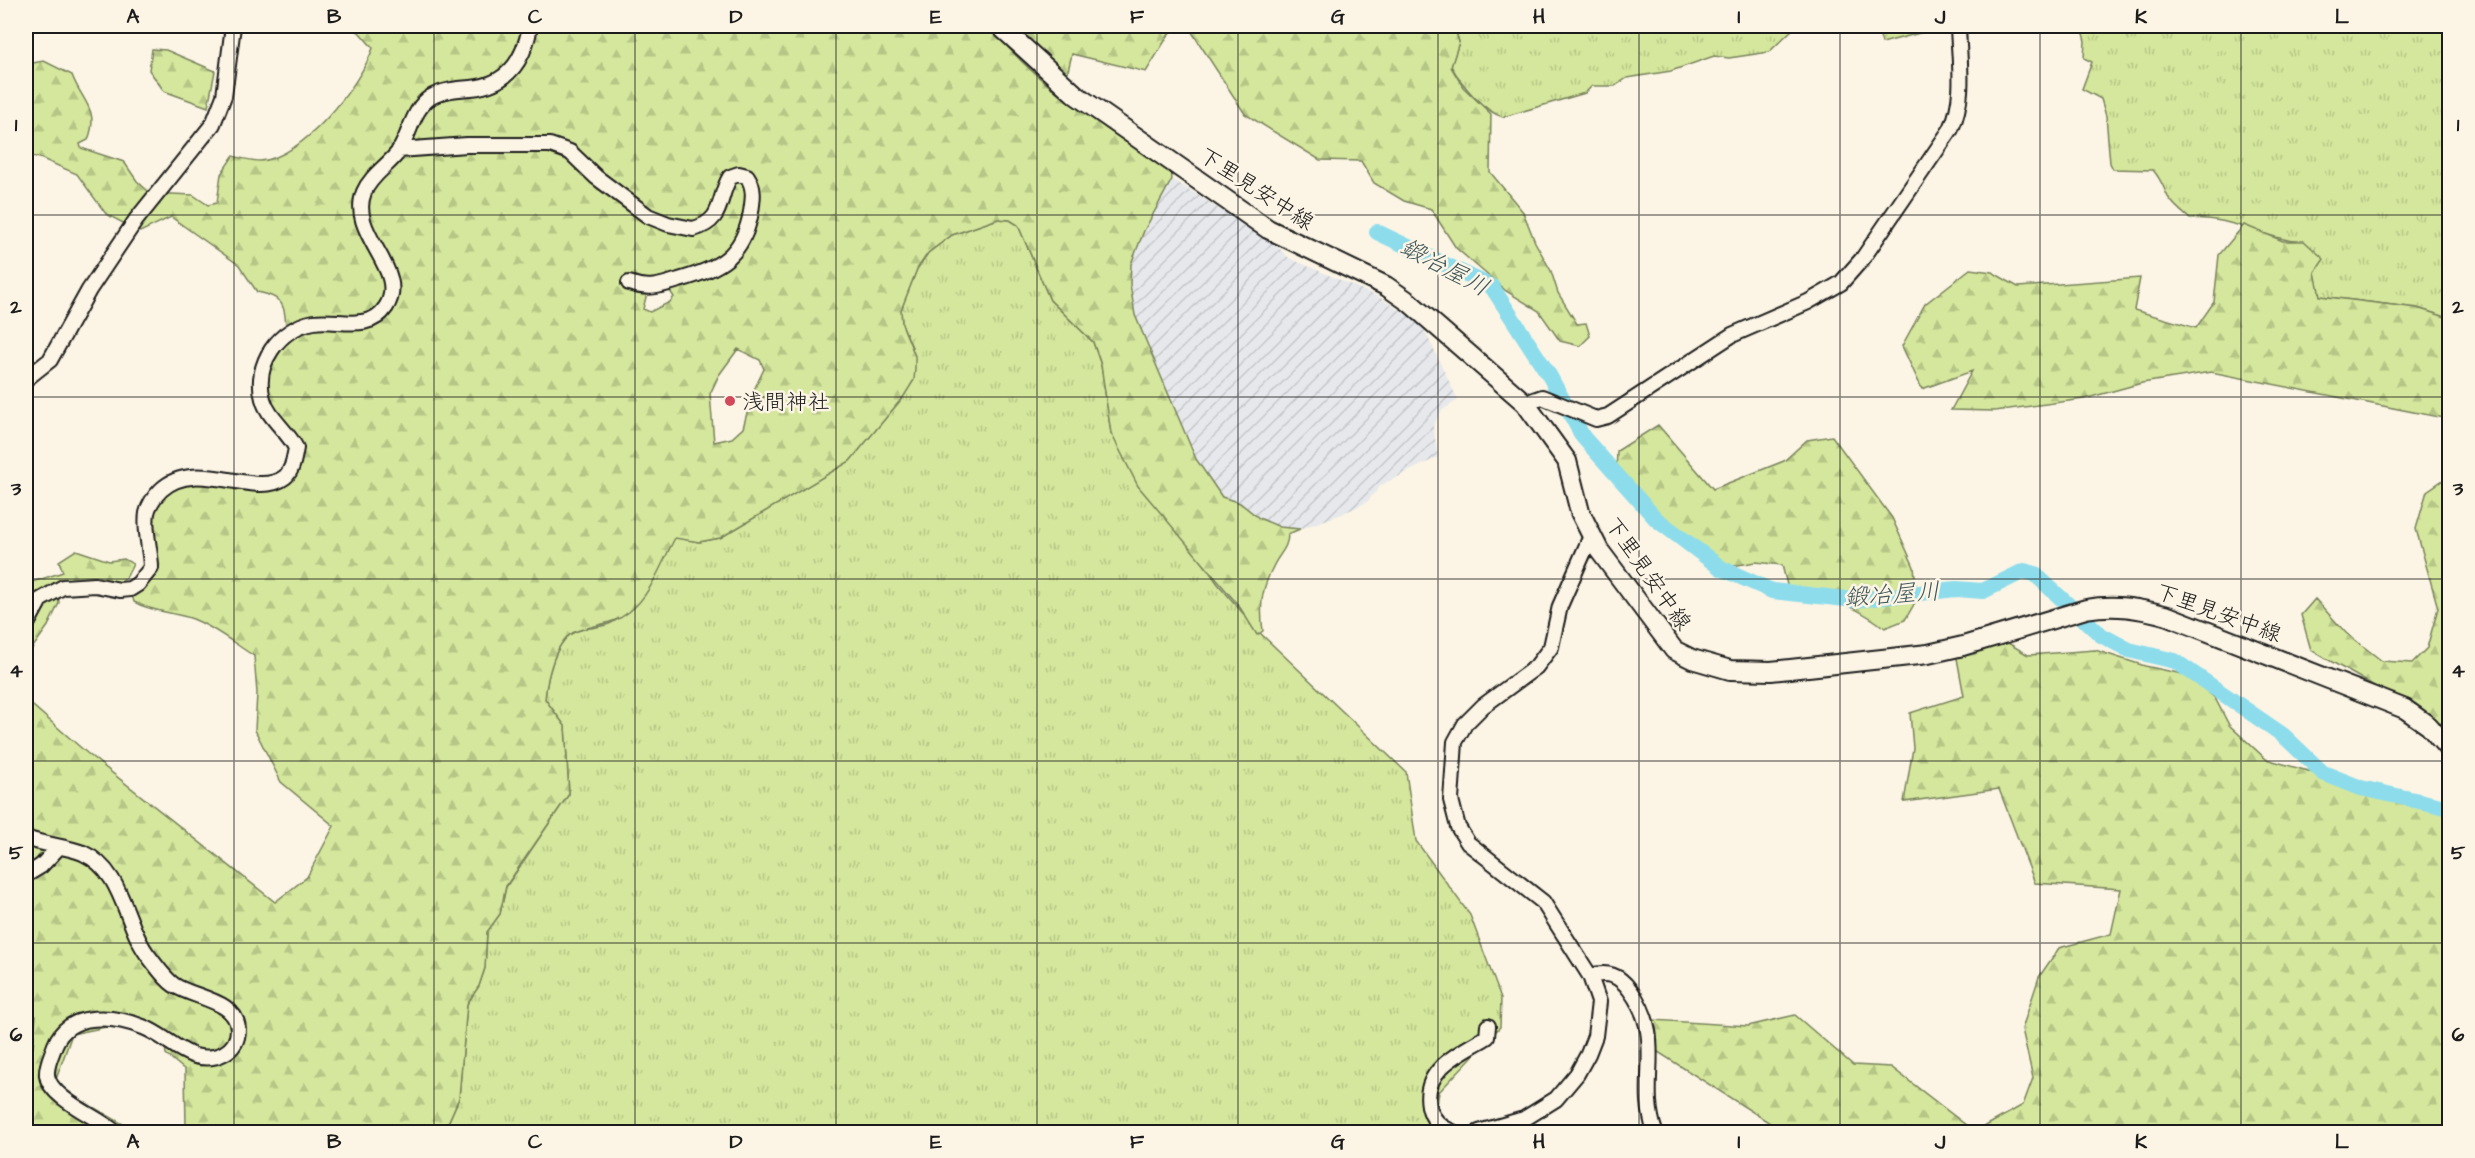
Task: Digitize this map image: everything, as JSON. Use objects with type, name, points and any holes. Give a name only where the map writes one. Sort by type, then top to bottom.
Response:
[{"type":"main road","name":"下里見安中線","points":[[1000,26],[1076,95],[1268,229],[1386,286],[1409,302],[1525,403],[1567,461],[1580,512],[1591,536],[1674,650],[1692,659],[1730,670],[1771,671],[1928,654],[1963,646],[2061,615],[2086,609],[2117,606],[2168,616],[2405,709],[2429,726],[2450,751]]},
{"type":"street","points":[[26,379],[50,360],[89,290],[136,220],[213,124],[224,96],[233,26]]},
{"type":"street","points":[[26,626],[40,600],[63,587],[95,585],[120,590],[138,584],[151,568],[147,512],[151,501],[167,484],[186,477],[206,477],[264,484],[284,477],[291,469],[296,448],[263,399],[262,367],[268,353],[278,341],[302,325],[319,321],[357,323],[378,316],[385,308],[389,302],[390,282],[382,256],[364,225],[362,203],[364,192],[399,150],[423,103],[446,90],[485,87],[502,80],[511,72],[528,40],[530,26]]},
{"type":"street","points":[[1525,403],[1542,397],[1596,419],[1608,416],[1732,335],[1808,302],[1840,283],[1863,258],[1951,129],[1959,111],[1961,71],[1958,26]]},
{"type":"street","points":[[399,150],[479,145],[550,145],[570,152],[596,177],[648,216],[693,229],[714,218],[721,206],[730,177],[739,174],[747,176],[753,194],[749,221],[732,255],[724,263],[706,273],[654,288],[629,283]]},
{"type":"street","points":[[1479,1132],[1524,1119],[1556,1099],[1577,1074],[1595,1036],[1600,1009],[1598,993],[1590,976],[1543,902],[1468,843],[1458,827],[1451,800],[1450,778],[1455,742],[1465,724],[1483,706],[1536,667],[1551,647],[1560,606],[1591,536]]},
{"type":"street","points":[[26,838],[82,853],[105,870],[120,894],[142,948],[156,966],[178,987],[226,1008],[234,1018],[238,1029],[231,1049],[215,1057],[196,1056],[145,1027],[127,1022],[91,1018],[76,1021],[58,1039],[48,1064],[49,1084],[60,1096],[114,1132]]},
{"type":"street","points":[[26,875],[41,867],[59,847]]},
{"type":"street","points":[[1590,976],[1613,974],[1626,984],[1644,1012],[1651,1049],[1649,1115],[1655,1132]]},
{"type":"street","points":[[1453,1132],[1442,1128],[1430,1112],[1427,1094],[1432,1078],[1446,1061],[1487,1037],[1488,1026]]},
{"type":"shaded area","points":[[1172,179],[1274,243],[1289,258],[1377,296],[1421,323],[1458,400],[1441,411],[1433,426],[1438,457],[1381,485],[1367,502],[1300,529],[1280,527],[1259,518],[1240,503],[1222,497],[1196,459],[1135,315],[1130,284],[1131,264],[1144,231]]},
{"type":"green space","points":[[348,26],[526,26],[525,39],[500,77],[445,87],[361,191],[376,257],[388,289],[377,313],[286,331],[284,309],[278,300],[257,292],[239,265],[171,217],[140,232],[106,214],[77,174],[40,158],[26,155],[26,89],[33,63],[44,61],[72,75],[91,113],[92,121],[88,140],[80,144],[81,148],[124,162],[137,181],[150,193],[193,195],[208,205],[217,203],[221,174],[233,156],[260,161],[277,157],[311,134],[343,99],[356,81],[373,48],[359,32]]},
{"type":"green space","points":[[534,26],[990,26],[1009,48],[1051,88],[1074,106],[1171,170],[1172,179],[1144,231],[1131,264],[1130,284],[1135,315],[1196,459],[1222,497],[1240,503],[1259,518],[1280,527],[1300,529],[1288,534],[1285,546],[1267,580],[1261,612],[1263,631],[1257,635],[1239,606],[1138,486],[1111,433],[1101,365],[1093,342],[1050,300],[1018,225],[1010,220],[998,219],[952,235],[928,253],[917,269],[901,310],[902,324],[915,356],[914,380],[904,396],[850,461],[720,538],[699,542],[675,538],[650,587],[637,605],[617,619],[569,635],[558,650],[550,670],[545,699],[565,726],[569,794],[506,886],[500,914],[487,932],[485,968],[479,986],[467,1004],[459,1098],[444,1132],[195,1132],[186,1127],[185,1070],[166,1054],[165,1047],[146,1031],[111,1026],[72,1034],[54,1085],[137,1132],[26,1132],[26,1066],[33,1047],[36,1016],[26,1012],[26,700],[87,753],[275,902],[307,877],[334,826],[281,782],[255,730],[257,693],[254,656],[201,622],[134,602],[131,591],[147,579],[153,502],[179,483],[286,479],[297,447],[280,422],[268,396],[266,383],[273,357],[287,341],[307,327],[321,325],[358,328],[392,302],[366,223],[369,193],[435,99],[496,88],[504,83],[516,69]],"holes":[[[668,288],[674,297],[670,302],[650,312],[643,309],[647,293]],[[738,349],[760,360],[764,369],[752,394],[743,428],[732,438],[714,442],[710,394],[719,375]]]},
{"type":"green space","points":[[1006,26],[1174,26],[1146,72],[1072,54],[1066,79]]},
{"type":"green space","points":[[1188,26],[1454,26],[1459,42],[1451,67],[1463,87],[1491,114],[1490,172],[1523,212],[1535,242],[1551,271],[1558,293],[1577,324],[1586,323],[1590,336],[1580,346],[1560,341],[1539,311],[1506,291],[1456,248],[1431,209],[1404,201],[1374,183],[1361,161],[1320,160],[1245,114]]},
{"type":"green space","points":[[1454,26],[1796,26],[1769,52],[1729,58],[1714,56],[1671,71],[1627,78],[1615,86],[1592,86],[1585,93],[1503,117],[1488,109],[1474,96],[1451,66],[1459,42]]},
{"type":"green space","points":[[1877,26],[1946,26],[1882,43]]},
{"type":"green space","points":[[2081,26],[2100,26],[2112,31],[2114,26],[2449,26],[2449,318],[2417,308],[2320,296],[2305,242],[2276,237],[2220,221],[2190,219],[2170,200],[2153,170],[2113,169],[2110,163],[2106,116],[2101,99],[2082,89],[2092,62],[2084,58],[2085,41]]},
{"type":"green space","points":[[152,49],[166,50],[215,71],[208,107],[164,91],[149,70]]},
{"type":"green space","points":[[998,219],[1010,220],[1018,225],[1050,300],[1093,342],[1101,365],[1111,433],[1218,584],[1259,632],[1406,772],[1416,841],[1470,915],[1501,998],[1500,1027],[1439,1092],[1433,1132],[444,1132],[459,1098],[467,1004],[479,986],[485,968],[487,932],[500,914],[506,887],[569,794],[565,726],[545,699],[550,670],[558,650],[569,635],[609,624],[624,615],[650,584],[675,537],[699,542],[720,538],[850,461],[904,396],[912,347],[902,324],[901,310],[917,269],[928,253],[952,235]]},
{"type":"green space","points":[[2244,225],[2283,241],[2304,241],[2324,259],[2315,272],[2320,296],[2417,308],[2449,318],[2449,419],[2211,372],[2142,383],[2084,399],[1994,411],[1951,410],[1972,371],[1922,389],[1902,346],[1925,304],[1970,269],[1992,272],[2018,287],[2140,278],[2134,310],[2196,328],[2214,302],[2219,255]]},
{"type":"green space","points":[[1658,425],[1713,489],[1784,461],[1807,440],[1832,436],[1892,518],[1914,567],[1917,599],[1905,620],[1885,628],[1863,613],[1844,604],[1796,598],[1787,585],[1782,565],[1756,562],[1714,569],[1649,515],[1616,475],[1617,451]]},
{"type":"green space","points":[[2449,476],[2449,737],[2397,699],[2311,650],[2301,615],[2315,599],[2346,633],[2382,661],[2412,663],[2427,648],[2438,608],[2416,529],[2427,491]]},
{"type":"green space","points":[[76,550],[109,561],[124,559],[133,564],[126,578],[114,585],[57,585],[59,603],[48,626],[26,657],[26,584],[63,572],[59,561]]},
{"type":"green space","points":[[2003,640],[2028,655],[2095,650],[2145,666],[2187,675],[2215,698],[2229,725],[2266,759],[2322,775],[2359,791],[2449,811],[2449,1132],[1975,1132],[2023,1105],[2033,1078],[2022,1029],[2039,977],[2059,948],[2111,934],[2121,889],[2035,883],[1999,789],[1904,802],[1913,748],[1910,713],[1964,696],[1956,653]]},
{"type":"green space","points":[[1795,1015],[1853,1065],[1891,1067],[1975,1132],[1784,1132],[1658,1052],[1638,1019],[1748,1026]]},
{"type":"waterway","name":"鍛冶屋川","points":[[1377,232],[1492,287],[1549,375],[1583,437],[1656,519],[1721,568],[1772,591],[1855,600],[1956,589],[1983,591],[2024,571],[2035,574],[2101,635],[2129,650],[2175,661],[2283,735],[2323,773],[2361,788],[2450,808]]},
{"type":"place","name":"浅間神社","points":[[730,401]]}]
